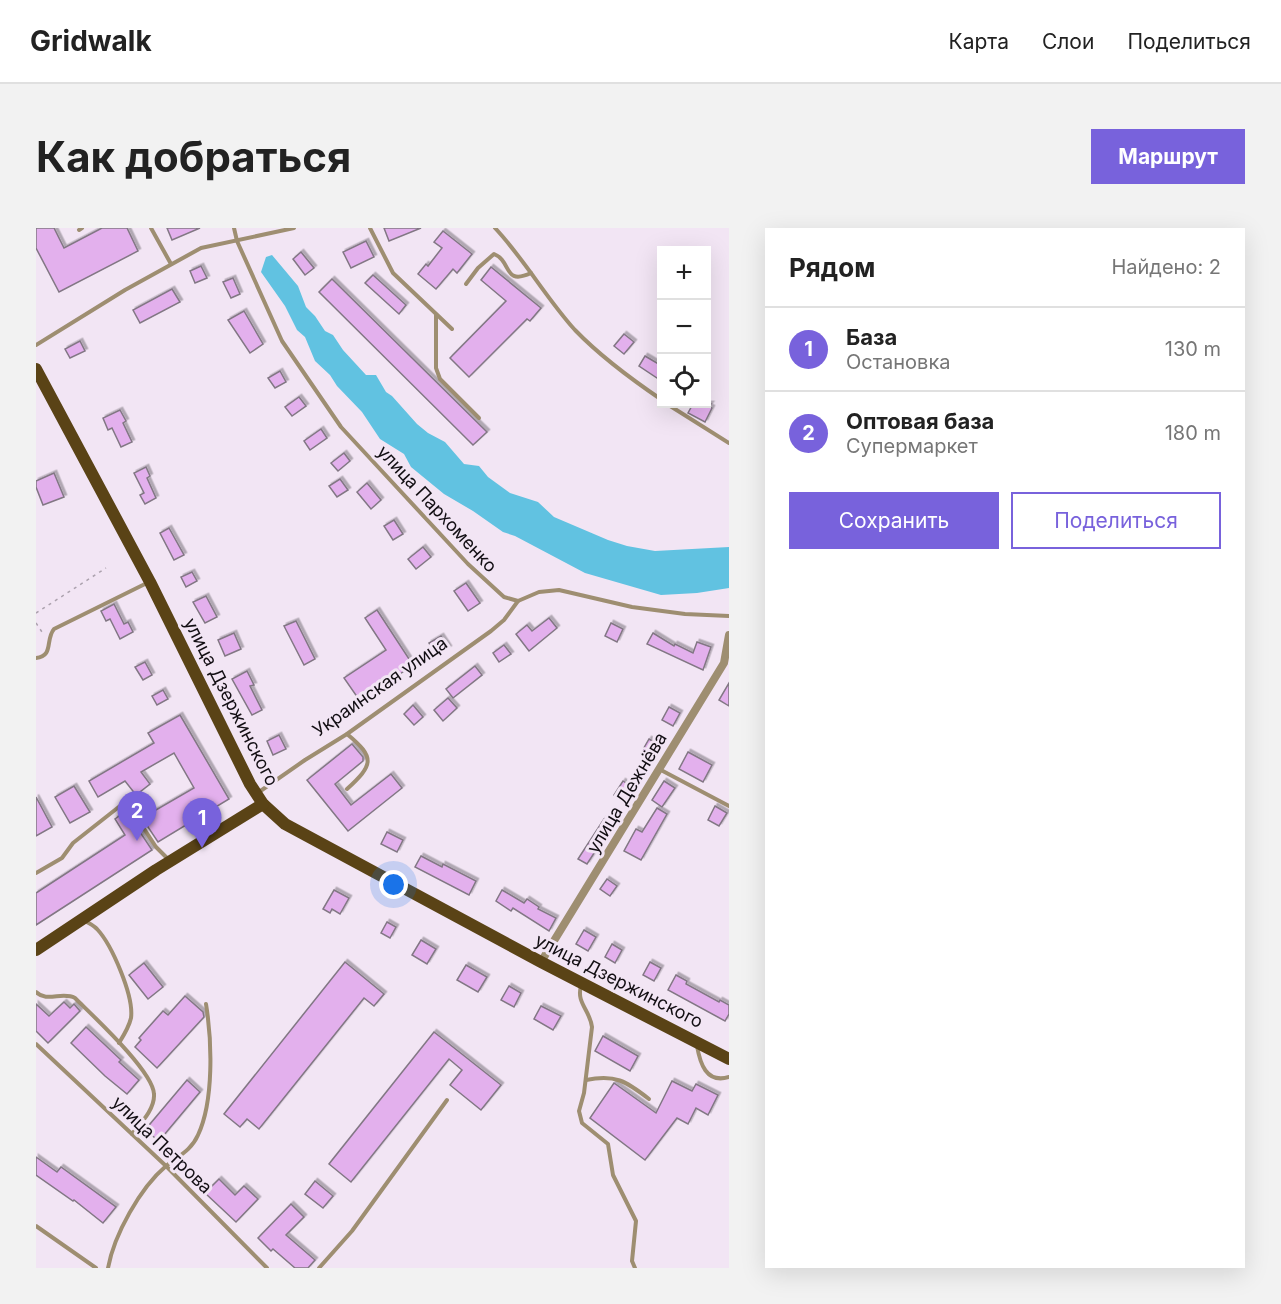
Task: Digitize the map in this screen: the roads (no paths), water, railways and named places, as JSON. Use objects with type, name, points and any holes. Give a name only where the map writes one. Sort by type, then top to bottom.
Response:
[{"type":"main road","name":"улица Дзержинского","points":[[36,369],[150,582],[259,799],[285,824],[541,962],[729,1059]]},
{"type":"main road","name":"Украинская улица","points":[[36,950],[171,861],[259,799]]},
{"type":"street","name":"улица Дежнёва","points":[[541,962],[658,769],[726,665],[729,635]]},
{"type":"lane","points":[[151,228],[171,264]]},
{"type":"lane","name":"улица Пархоменко","points":[[234,228],[237,241],[282,341],[341,427],[468,564],[504,597],[518,601]]},
{"type":"lane","points":[[36,345],[201,248],[294,228]]},
{"type":"lane","points":[[370,228],[393,273],[452,329]]},
{"type":"lane","points":[[495,228],[574,329],[628,377],[657,397]]},
{"type":"lane","points":[[466,284],[478,268],[494,254],[502,259],[507,270],[514,277],[519,278],[531,273]]},
{"type":"lane","points":[[436,315],[436,368],[440,379],[479,418]]},
{"type":"lane","points":[[673,408],[729,443]]},
{"type":"lane","points":[[36,658],[44,657],[47,653],[54,629],[150,582]]},
{"type":"lane","points":[[518,601],[539,592],[559,590],[632,607],[685,614],[729,616]]},
{"type":"lane","name":"Украинская улица","points":[[259,799],[305,760],[347,734],[491,631],[504,620],[518,601]]},
{"type":"lane","points":[[347,734],[361,745],[368,758],[368,765],[364,773],[347,789]]},
{"type":"lane","points":[[658,769],[729,806]]},
{"type":"lane","points":[[36,873],[62,858],[73,843],[120,806],[127,807],[133,812],[156,847],[171,861]]},
{"type":"lane","points":[[82,919],[97,929],[105,942],[119,967],[131,1004],[128,1029],[118,1043]]},
{"type":"lane","points":[[582,982],[580,1001],[590,1016],[592,1027],[580,1117],[582,1123],[608,1144],[613,1175],[636,1221],[632,1261],[635,1268]]},
{"type":"lane","points":[[36,992],[40,996],[68,994],[75,998],[144,1070],[152,1085],[154,1095],[148,1113],[132,1134]]},
{"type":"lane","points":[[108,1268],[111,1253],[125,1220],[151,1182],[166,1166],[187,1152],[198,1136],[204,1117],[210,1075],[210,1032],[206,1004]]},
{"type":"lane","points":[[696,1040],[699,1060],[704,1070],[716,1078],[729,1077]]},
{"type":"lane","name":"улица Петрова","points":[[36,1044],[166,1166],[267,1268]]},
{"type":"lane","points":[[586,1080],[598,1077],[618,1078],[631,1084],[649,1099]]},
{"type":"lane","points":[[319,1268],[352,1231],[447,1100]]},
{"type":"lane","points":[[36,1226],[96,1268]]},
{"type":"water","points":[[272,255],[298,286],[306,307],[325,331],[333,335],[343,350],[366,375],[376,375],[386,392],[417,424],[445,442],[464,464],[479,466],[488,477],[510,493],[538,502],[554,517],[627,546],[655,551],[729,547],[729,588],[661,595],[585,573],[503,532],[444,494],[411,467],[404,454],[380,439],[362,412],[315,361],[305,337],[297,330],[285,306],[261,272],[266,257]]},
{"type":"place","name":"Оптовая база","points":[[137,841]]},
{"type":"place","name":"База","points":[[202,848]]}]
